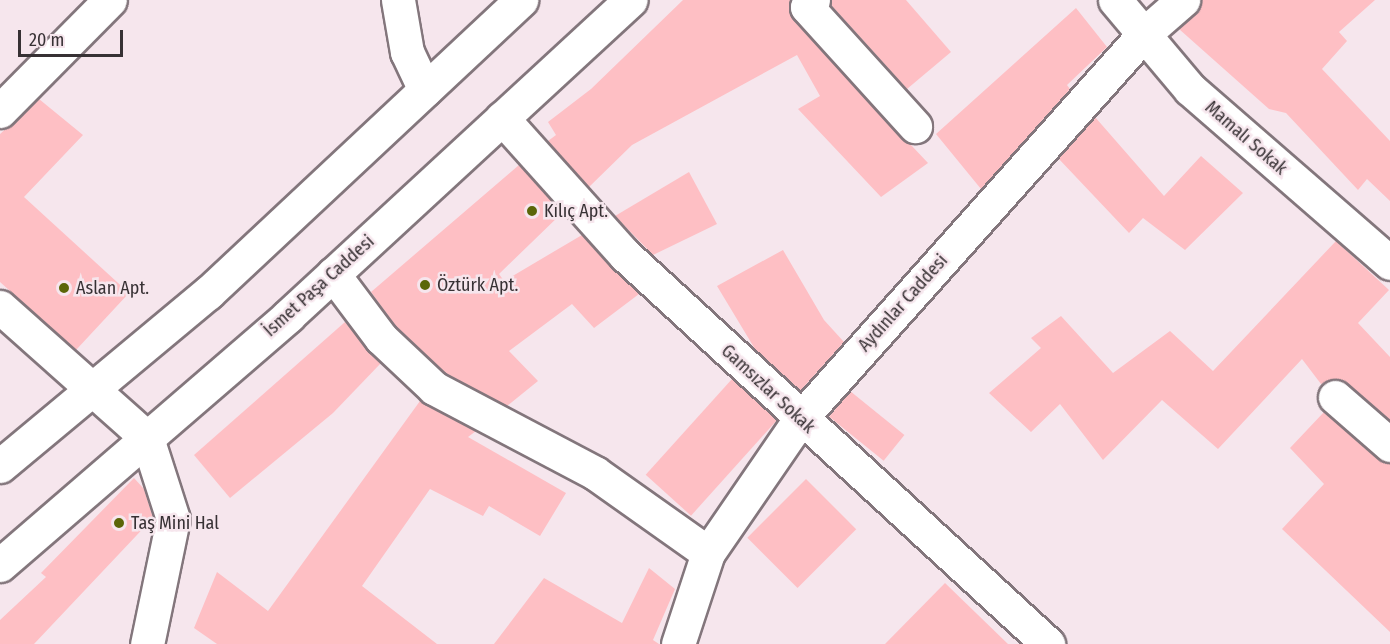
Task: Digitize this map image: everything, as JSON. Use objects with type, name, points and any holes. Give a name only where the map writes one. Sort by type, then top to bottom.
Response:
[{"type":"main road","points":[[0,111],[110,0]]},
{"type":"main road","points":[[398,0],[407,52],[425,90]]},
{"type":"main road","points":[[0,466],[208,293],[521,0]]},
{"type":"main road","name":"İsmet Paşa Caddesi","points":[[0,565],[333,274],[631,0]]},
{"type":"main road","points":[[813,0],[807,7],[915,126]]},
{"type":"main road","name":"Mamalı Sokak","points":[[1115,0],[1190,89],[1390,263]]},
{"type":"main road","name":"Aydınlar Caddesi","points":[[678,644],[708,553],[800,419],[1144,34],[1184,0]]},
{"type":"main road","name":"Gamsızlar Sokak","points":[[502,118],[625,255],[800,419],[1048,644]]},
{"type":"main road","points":[[333,274],[381,338],[434,388],[595,474],[708,553]]},
{"type":"main road","points":[[0,307],[147,438],[173,519],[152,643]]},
{"type":"main road","points":[[1335,397],[1390,446]]},
{"type":"building","points":[[683,0],[790,0],[793,20],[928,163],[881,197],[798,109],[820,96],[797,55],[632,145],[589,187],[548,141],[556,135],[548,122],[591,89]]},
{"type":"building","points":[[831,0],[906,0],[951,52],[907,89],[831,5]]},
{"type":"building","points":[[1201,0],[1375,0],[1339,32],[1347,41],[1322,69],[1390,141],[1390,201],[1367,179],[1358,190],[1286,113],[1269,109],[1179,29],[1196,14]]},
{"type":"building","points":[[1076,8],[1107,47],[1067,85],[1070,89],[981,189],[936,134]]},
{"type":"building","points":[[39,99],[83,135],[24,197],[129,293],[76,350],[0,282],[0,134]]},
{"type":"building","points":[[1095,117],[1164,196],[1201,156],[1243,193],[1185,250],[1143,218],[1129,233],[1058,158]]},
{"type":"building","points":[[519,165],[562,213],[499,274],[504,281],[582,235],[639,294],[594,328],[572,304],[509,351],[538,381],[507,406],[445,373],[395,325],[371,292]]},
{"type":"building","points":[[689,172],[717,224],[653,255],[615,216]]},
{"type":"building","points":[[1336,241],[1389,290],[1358,323],[1390,357],[1390,420],[1347,383],[1338,379],[1321,384],[1302,359],[1218,449],[1162,400],[1103,460],[1060,404],[1031,432],[989,393],[1041,348],[1031,338],[1061,316],[1113,373],[1170,331],[1213,371]]},
{"type":"building","points":[[783,250],[824,320],[844,342],[800,391],[755,349],[717,286]]},
{"type":"building","points":[[345,322],[381,363],[333,413],[230,498],[194,455]]},
{"type":"building","points":[[732,379],[777,420],[691,516],[646,475]]},
{"type":"building","points":[[850,391],[904,435],[884,461],[829,417]]},
{"type":"building","points":[[420,401],[476,431],[468,437],[566,493],[540,536],[489,506],[483,516],[430,489],[362,586],[437,644],[217,644],[194,628],[217,572],[268,611]]},
{"type":"building","points":[[1324,412],[1378,459],[1390,463],[1390,632],[1282,529],[1324,484],[1290,448]]},
{"type":"building","points":[[134,478],[144,489],[153,518],[34,644],[0,644],[0,620],[46,577],[41,573]]},
{"type":"building","points":[[806,479],[856,529],[798,588],[747,538]]},
{"type":"building","points":[[649,568],[675,589],[653,640],[659,644],[494,644],[544,578],[622,623]]},
{"type":"building","points":[[945,583],[1008,644],[885,644]]},
{"type":"place","name":"Kılıç Apt.","points":[[532,211]]},
{"type":"place","name":"Öztürk Apt.","points":[[425,285]]},
{"type":"place","name":"Aslan Apt.","points":[[64,288]]},
{"type":"place","name":"Taş Mini Hal","points":[[119,523]]}]
